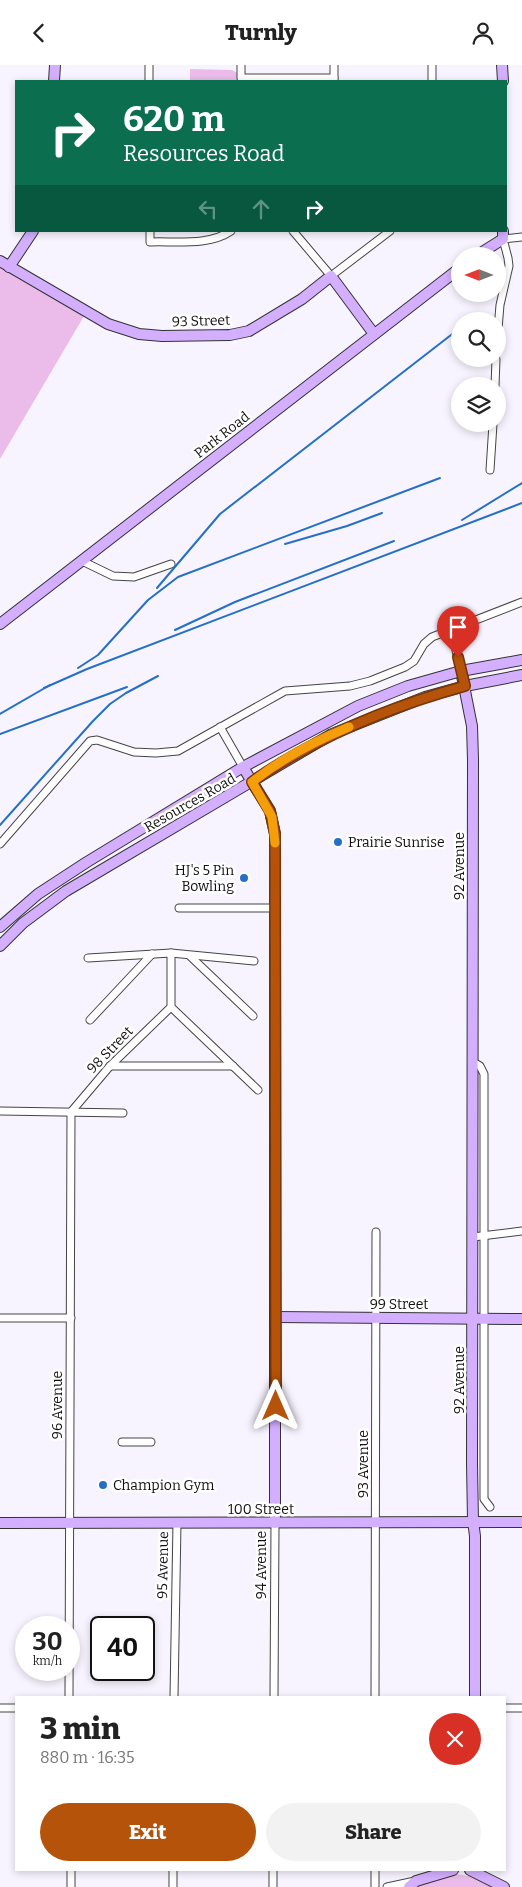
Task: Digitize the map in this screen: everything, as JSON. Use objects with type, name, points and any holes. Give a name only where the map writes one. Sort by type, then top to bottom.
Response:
[{"type":"street","points":[[54,65],[54,80]]},
{"type":"street","points":[[149,65],[149,80]]},
{"type":"street","points":[[241,65],[241,78],[334,80],[334,65]]},
{"type":"street","points":[[432,65],[432,80]]},
{"type":"street","points":[[502,65],[502,80]]},
{"type":"street","points":[[5,264],[33,232]]},
{"type":"street","points":[[150,232],[150,242],[202,241],[224,236],[230,232]]},
{"type":"street","points":[[294,232],[330,276],[374,335]]},
{"type":"street","name":"93 Street","points":[[5,264],[108,324],[139,334],[162,336],[230,335],[249,331],[302,299],[389,232]]},
{"type":"street","points":[[488,247],[503,235],[522,237]]},
{"type":"street","points":[[499,312],[509,266],[503,235]]},
{"type":"street","name":"Park Road","points":[[0,624],[451,275]]},
{"type":"street","points":[[490,470],[492,432]]},
{"type":"street","points":[[82,561],[113,577],[134,577],[171,564]]},
{"type":"street","points":[[0,844],[90,741],[97,740],[134,752],[167,753],[184,748],[286,691],[350,686],[370,681],[405,667],[414,661],[432,637],[522,602]]},
{"type":"street","points":[[451,630],[461,671]]},
{"type":"street","name":"Resources Road","points":[[0,927],[38,894],[87,862],[242,767],[358,706],[408,687],[461,671],[522,660]]},
{"type":"street","name":"92 Avenue","points":[[461,671],[472,726],[473,744],[472,1521],[475,1537],[474,1696]]},
{"type":"street","name":"Resources Road","points":[[0,946],[23,923],[66,891],[332,734],[425,697],[465,686],[522,675]]},
{"type":"street","name":"94 Avenue","points":[[220,727],[242,767],[270,811],[275,834],[274,1696]]},
{"type":"street","points":[[179,908],[275,908]]},
{"type":"street","points":[[171,953],[171,1007],[258,1090]]},
{"type":"street","points":[[88,958],[171,953],[254,961]]},
{"type":"street","points":[[90,1020],[152,954]]},
{"type":"street","points":[[190,955],[253,1017]]},
{"type":"street","name":"98 Street","points":[[71,1112],[110,1066],[171,1007]]},
{"type":"street","name":"92 Avenue","points":[[473,1062],[480,1066],[484,1074],[484,1499],[490,1507]]},
{"type":"street","points":[[110,1066],[233,1065]]},
{"type":"street","points":[[0,1111],[123,1113]]},
{"type":"street","name":"96 Avenue","points":[[70,1696],[71,1112]]},
{"type":"street","name":"93 Avenue","points":[[375,1696],[376,1231]]},
{"type":"street","points":[[473,1237],[522,1231]]},
{"type":"street","name":"99 Street","points":[[275,1317],[522,1319]]},
{"type":"street","points":[[0,1318],[71,1318]]},
{"type":"street","points":[[122,1442],[151,1442]]},
{"type":"street","name":"100 Street","points":[[0,1523],[522,1522]]},
{"type":"street","name":"95 Avenue","points":[[174,1696],[177,1523]]},
{"type":"street","points":[[0,1708],[15,1708]]},
{"type":"street","points":[[506,1708],[522,1708]]},
{"type":"street","points":[[71,1871],[71,1887]]},
{"type":"street","points":[[173,1871],[173,1887]]},
{"type":"street","points":[[273,1871],[273,1887]]},
{"type":"street","points":[[375,1871],[375,1887]]},
{"type":"street","points":[[387,1887],[413,1884],[450,1871]]},
{"type":"street","points":[[474,1871],[504,1887]]},
{"type":"shaded area","points":[[190,69],[232,70],[250,80],[190,80]]},
{"type":"shaded area","points":[[0,261],[84,316],[0,459]]},
{"type":"shaded area","points":[[451,1873],[474,1877],[493,1887],[416,1887],[423,1881]]},
{"type":"railway","points":[[157,588],[220,514],[451,335]]},
{"type":"railway","points":[[78,668],[98,655],[148,600],[178,577],[440,478]]},
{"type":"railway","points":[[462,520],[522,483]]},
{"type":"railway","points":[[44,688],[87,669],[522,503]]},
{"type":"railway","points":[[285,544],[347,526],[382,513]]},
{"type":"railway","points":[[175,630],[235,602],[394,541]]},
{"type":"railway","points":[[0,825],[110,704],[158,676]]},
{"type":"railway","points":[[0,714],[50,685]]},
{"type":"railway","points":[[0,734],[127,687]]},
{"type":"slow traffic","points":[[275,843],[270,811],[252,782],[264,773],[332,734],[349,727]]},
{"type":"place","name":"Prairie Sunrise","points":[[338,842]]},
{"type":"place","name":"HJ's 5 Pin Bowling","points":[[244,878]]},
{"type":"place","name":"Champion Gym","points":[[103,1485]]},
{"type":"route","points":[[276,1406],[275,834],[270,811],[252,782],[264,773],[332,734],[425,697],[465,686],[458,657]]}]
